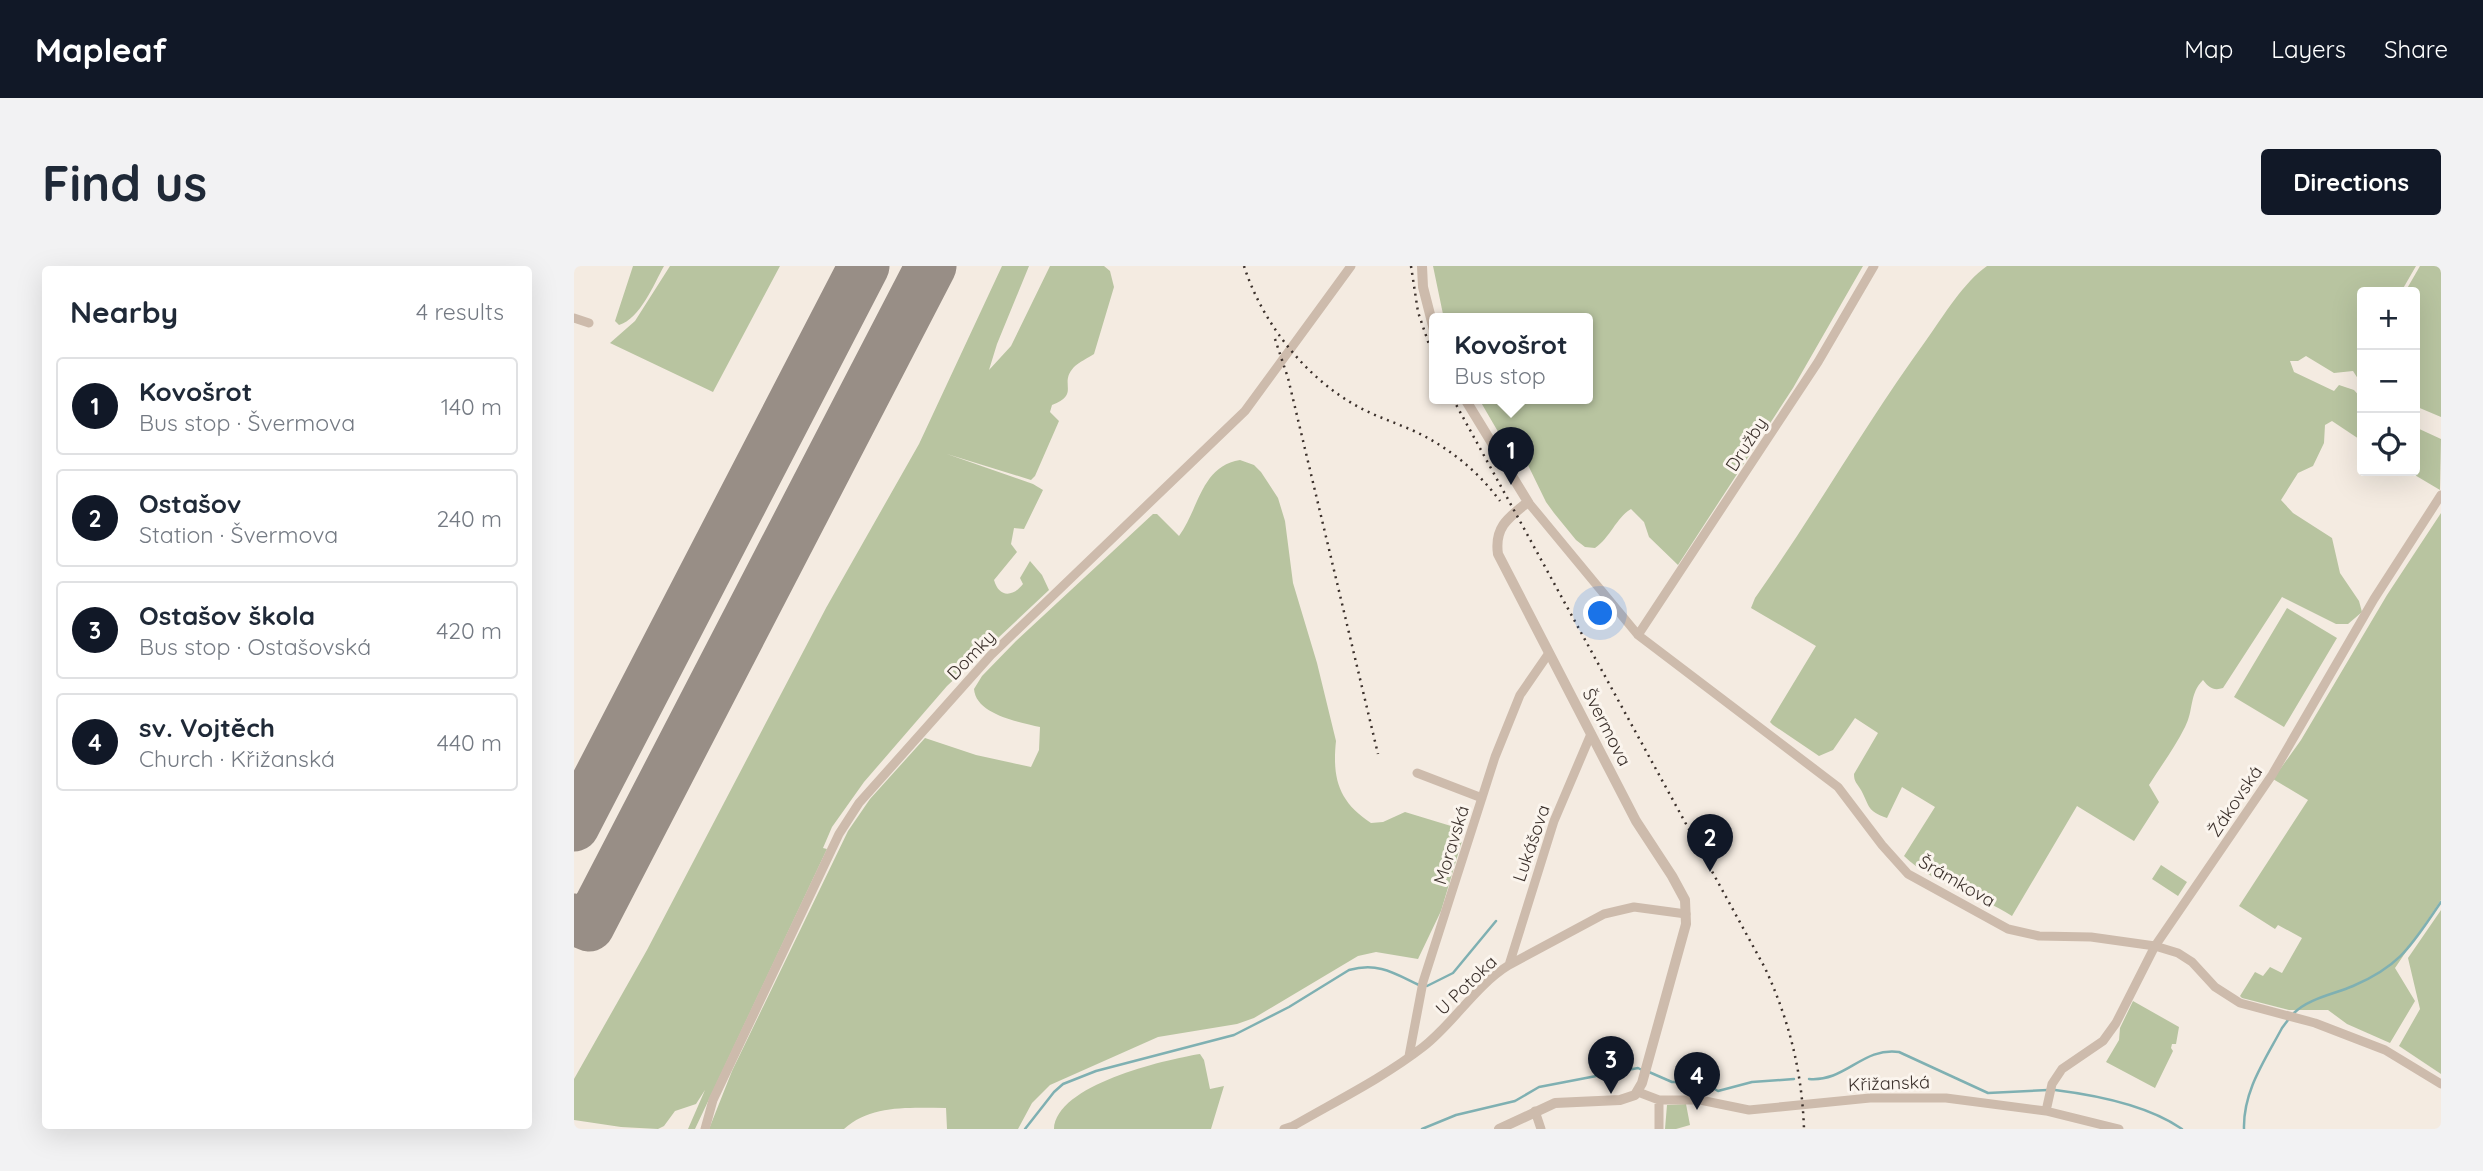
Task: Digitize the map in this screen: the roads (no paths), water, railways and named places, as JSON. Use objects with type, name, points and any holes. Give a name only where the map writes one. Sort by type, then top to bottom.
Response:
[{"type":"street","name":"Domky","points":[[705,1129],[713,1100],[839,834],[859,803],[991,655],[1245,411],[1352,266]]},
{"type":"street","points":[[1422,266],[1423,287],[1430,313]]},
{"type":"street","name":"Družby","points":[[1639,635],[1818,362],[1874,266]]},
{"type":"street","points":[[574,318],[589,323]]},
{"type":"street","points":[[1468,404],[1528,502]]},
{"type":"street","name":"Žákovská","points":[[2046,1111],[2052,1084],[2062,1069],[2103,1041],[2116,1023],[2155,946],[2272,775],[2374,599],[2441,495]]},
{"type":"street","name":"Šrámkova","points":[[1528,502],[1639,635],[1838,787],[1908,874],[2008,929],[2039,936],[2091,937],[2155,946],[2178,953],[2192,962],[2215,987],[2240,1003],[2315,1023],[2385,1050],[2441,1084]]},
{"type":"street","name":"Švermova","points":[[1528,502],[1503,522],[1496,538],[1497,554],[1636,821],[1685,900],[1686,924],[1679,953],[1638,1092]]},
{"type":"street","name":"Moravská","points":[[1409,1056],[1423,982],[1504,733],[1520,695],[1549,653]]},
{"type":"street","name":"Lukášova","points":[[1509,965],[1554,821],[1591,734]]},
{"type":"street","points":[[1417,773],[1482,798]]},
{"type":"street","name":"U Potoka","points":[[1284,1129],[1409,1056],[1450,1023],[1497,972],[1604,914],[1634,907],[1686,914]]},
{"type":"street","points":[[1499,1129],[1535,1111],[1563,1102],[1630,1098],[1638,1092]]},
{"type":"street","name":"Křižanská","points":[[1638,1092],[1659,1100],[1700,1100],[1749,1110],[1870,1098],[1946,1098],[2046,1111],[2119,1129]]},
{"type":"street","points":[[1659,1100],[1659,1129]]},
{"type":"street","points":[[1535,1111],[1541,1129]]},
{"type":"waterway","points":[[2294,1013],[2322,997],[2370,978],[2395,961],[2441,902]]},
{"type":"waterway","points":[[1427,986],[1453,973],[1496,921]]},
{"type":"waterway","points":[[1025,1129],[1063,1084],[1096,1071],[1234,1035],[1289,1007],[1349,970],[1377,968],[1419,985]]},
{"type":"waterway","points":[[2244,1129],[2251,1089],[2262,1064],[2288,1020]]},
{"type":"waterway","points":[[1809,1079],[1833,1075],[1875,1055],[1899,1052],[1988,1093],[2048,1090]]},
{"type":"waterway","points":[[1422,1129],[1456,1115],[1515,1101],[1539,1087],[1638,1068],[1642,1070]]},
{"type":"waterway","points":[[1649,1072],[1672,1082],[1702,1082],[1718,1091],[1752,1082],[1794,1079]]},
{"type":"waterway","points":[[2055,1090],[2104,1098],[2138,1108],[2182,1129]]},
{"type":"railway","points":[[1244,266],[1274,327],[1287,346],[1319,379],[1355,405],[1439,444],[1472,469],[1500,501]]},
{"type":"railway","points":[[1411,266],[1418,312],[1429,344]]},
{"type":"railway","points":[[1275,339],[1288,378],[1378,754]]},
{"type":"railway","points":[[1456,404],[1765,968],[1793,1046],[1804,1129]]},
{"type":"place","name":"Kovošrot","points":[[1511,485]]},
{"type":"place","name":"Ostašov","points":[[1710,872]]},
{"type":"place","name":"Ostašov škola","points":[[1611,1094]]},
{"type":"place","name":"sv. Vojtěch","points":[[1697,1110]]}]
